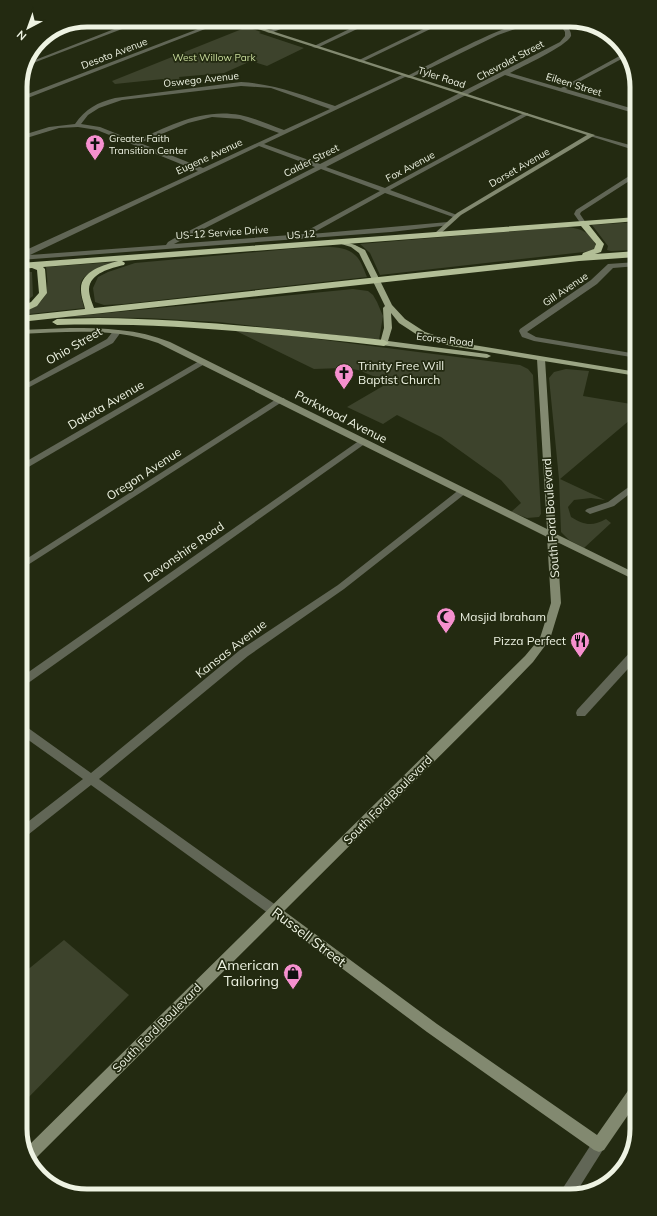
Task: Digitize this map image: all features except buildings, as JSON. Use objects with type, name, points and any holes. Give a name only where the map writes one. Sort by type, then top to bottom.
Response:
[{"type":"highway","points":[[451,220],[458,228],[468,229],[554,224],[562,225]]},
{"type":"highway","name":"US 12","points":[[27,265],[630,220]]},
{"type":"highway","points":[[579,258],[593,253],[600,247],[598,240],[583,223]]},
{"type":"highway","points":[[27,318],[579,258],[630,254]]},
{"type":"highway","points":[[90,311],[84,290],[86,282],[90,277],[117,264],[155,256]]},
{"type":"highway","points":[[27,308],[34,304],[43,293],[40,269],[33,265]]},
{"type":"highway","points":[[27,324],[92,321],[177,322],[237,326],[384,343]]},
{"type":"main road","name":"Ecorse Road","points":[[340,242],[353,246],[362,252],[389,305],[407,325],[435,339],[454,344],[630,373]]},
{"type":"main road","name":"Ecorse Road","points":[[389,305],[387,308],[388,328],[384,343],[516,359],[541,359]]},
{"type":"street","points":[[32,63],[125,27]]},
{"type":"street","name":"Desoto Avenue","points":[[27,96],[207,27]]},
{"type":"street","name":"Tyler Road","points":[[253,27],[463,95],[630,147]]},
{"type":"street","points":[[269,32],[282,27]]},
{"type":"street","points":[[315,47],[358,27]]},
{"type":"street","points":[[360,62],[432,27]]},
{"type":"street","name":"Eugene Avenue","points":[[27,253],[334,108],[496,34],[516,27]]},
{"type":"street","name":"Chevrolet Street","points":[[463,95],[566,40],[568,32],[565,27]]},
{"type":"street","points":[[561,90],[622,56]]},
{"type":"street","name":"Eileen Street","points":[[505,73],[630,110]]},
{"type":"street","name":"Oswego Avenue","points":[[77,125],[82,117],[92,109],[122,98],[241,84],[272,87],[334,108]]},
{"type":"street","name":"Calder Street","points":[[170,246],[170,243],[175,240],[463,95]]},
{"type":"street","name":"Fox Avenue","points":[[308,236],[308,232],[526,114]]},
{"type":"street","points":[[135,143],[187,120],[213,115],[240,117],[283,132]]},
{"type":"street","points":[[27,135],[53,126],[77,125],[98,128],[202,170]]},
{"type":"street","name":"Dorset Avenue","points":[[437,234],[451,220],[592,135]]},
{"type":"street","points":[[258,144],[386,191],[451,220]]},
{"type":"street","points":[[583,223],[577,214],[582,208],[630,177]]},
{"type":"street","name":"US-12 Service Drive","points":[[27,257],[391,230],[451,220]]},
{"type":"street","name":"Gill Avenue","points":[[630,264],[618,264],[611,266],[594,282],[523,331],[525,336],[534,339],[630,354]]},
{"type":"street","name":"Parkwood Avenue","points":[[27,332],[117,332],[154,339],[204,362],[630,575]]},
{"type":"street","name":"Ohio Street","points":[[27,386],[110,341],[117,332]]},
{"type":"street","name":"South Ford Boulevard","points":[[32,1152],[499,690],[529,659],[545,639],[556,603],[541,359]]},
{"type":"street","name":"Dakota Avenue","points":[[27,465],[204,362]]},
{"type":"street","name":"Oregon Avenue","points":[[27,563],[280,400]]},
{"type":"street","name":"Devonshire Road","points":[[27,678],[363,441]]},
{"type":"street","points":[[590,511],[611,504],[630,489]]},
{"type":"street","name":"Kansas Avenue","points":[[27,830],[92,779],[244,653],[341,587],[463,491]]},
{"type":"street","points":[[581,713],[630,660]]},
{"type":"street","name":"Russell Street","points":[[27,733],[276,912],[432,1028],[599,1145]]},
{"type":"street","points":[[569,1189],[630,1100]]},
{"type":"green space","name":"West Willow Park","points":[[247,27],[261,32],[259,33],[304,48],[267,66],[251,61],[224,73],[179,77],[183,87],[168,88],[163,79],[115,84],[112,81]]},
{"type":"green space","points":[[630,222],[630,250],[607,250],[608,246],[592,225]]},
{"type":"green space","points":[[566,227],[576,228],[588,234],[596,246],[593,250],[584,252],[380,275],[370,253],[360,244]]},
{"type":"green space","points":[[329,247],[350,251],[359,260],[367,277],[124,304],[104,305],[95,302],[93,288],[98,277],[135,263],[300,248]]},
{"type":"green space","points":[[115,262],[98,268],[83,278],[80,294],[84,308],[27,314],[27,310],[34,307],[43,299],[47,290],[46,267]]},
{"type":"green space","points":[[27,272],[32,272],[33,296],[27,301]]},
{"type":"green space","points":[[353,289],[368,291],[373,295],[377,302],[383,316],[379,340],[218,322],[147,318],[66,317]]},
{"type":"green space","points":[[230,328],[520,365],[528,369],[533,375],[541,514],[539,517],[527,518],[511,512],[521,503],[501,480],[441,437],[397,415],[383,424],[347,407],[383,386],[380,383],[383,380],[358,370],[343,368],[314,369]]},
{"type":"green space","points":[[566,369],[589,371],[583,396],[630,404],[630,420],[560,479],[605,500],[591,498],[574,500],[568,507],[571,517],[580,522],[592,524],[606,519],[611,523],[584,548],[569,540],[561,532],[559,479],[549,378],[554,372]]},
{"type":"green space","points":[[64,940],[129,995],[27,1099],[27,970]]},
{"type":"place","name":"Greater Faith Transition Center","points":[[95,161]]},
{"type":"place","name":"Trinity Free Will Baptist Church","points":[[344,390]]},
{"type":"place","name":"Masjid Ibraham","points":[[446,634]]},
{"type":"place","name":"Pizza Perfect","points":[[580,658]]},
{"type":"place","name":"American Tailoring","points":[[293,990]]}]
